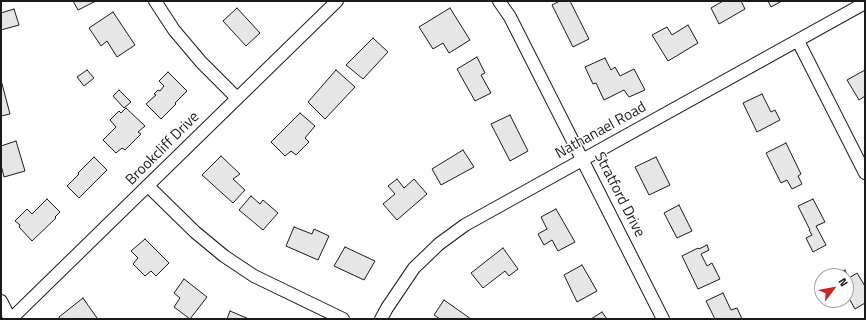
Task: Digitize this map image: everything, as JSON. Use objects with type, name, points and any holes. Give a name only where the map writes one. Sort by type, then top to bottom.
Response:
[{"type":"street","points":[[156,1],[174,30],[201,62],[237,98]]},
{"type":"street","name":"Brookcliff Drive","points":[[10,319],[336,1]]},
{"type":"street","name":"Stratford Drive","points":[[499,1],[510,17],[663,319]]},
{"type":"street","name":"Nathanael Road","points":[[381,319],[414,268],[439,244],[465,225],[865,3]]},
{"type":"street","points":[[798,41],[865,173]]},
{"type":"street","points":[[148,186],[194,232],[230,260],[254,276],[343,319]]},
{"type":"street","points":[[1,300],[10,319]]},
{"type":"building","points":[[73,1],[96,1],[78,10]]},
{"type":"building","points":[[560,1],[570,1],[589,39],[573,47],[552,5]]},
{"type":"building","points":[[723,1],[741,1],[745,9],[719,24],[711,8]]},
{"type":"building","points":[[768,1],[782,1],[771,7]]},
{"type":"building","points":[[237,8],[260,33],[246,46],[223,21]]},
{"type":"building","points":[[450,8],[470,40],[449,53],[443,43],[433,49],[419,27]]},
{"type":"building","points":[[14,9],[19,25],[1,30],[1,13]]},
{"type":"building","points":[[113,12],[135,45],[117,57],[107,41],[101,46],[89,28]]},
{"type":"building","points":[[688,25],[698,43],[668,61],[652,35],[667,27],[672,35]]},
{"type":"building","points":[[373,38],[388,52],[363,79],[346,65]]},
{"type":"building","points":[[477,57],[485,73],[481,75],[491,93],[475,101],[457,69]]},
{"type":"building","points":[[605,58],[611,70],[615,67],[620,76],[634,69],[645,90],[629,97],[624,90],[604,100],[596,83],[593,84],[585,67]]},
{"type":"building","points":[[87,70],[94,78],[84,86],[77,77]]},
{"type":"building","points":[[336,70],[355,87],[325,119],[308,102]]},
{"type":"building","points":[[865,70],[865,96],[859,100],[847,80]]},
{"type":"building","points":[[168,72],[187,91],[161,119],[146,104],[156,95],[154,94],[158,90],[160,91],[164,86],[159,81]]},
{"type":"building","points":[[1,80],[10,114],[1,116]]},
{"type":"building","points":[[119,90],[131,102],[124,108],[113,96]]},
{"type":"building","points":[[762,94],[771,112],[775,110],[780,120],[757,132],[743,103]]},
{"type":"building","points":[[126,108],[145,126],[138,132],[141,134],[125,150],[122,148],[116,153],[103,140],[116,127],[110,120],[119,111],[121,113]]},
{"type":"building","points":[[300,113],[315,126],[305,138],[309,142],[296,155],[291,151],[285,156],[271,142]]},
{"type":"building","points":[[510,115],[528,151],[510,161],[491,124]]},
{"type":"building","points":[[16,141],[25,171],[4,177],[1,165],[1,146]]},
{"type":"building","points":[[786,143],[801,174],[798,176],[802,184],[792,189],[787,180],[781,183],[766,153]]},
{"type":"building","points":[[463,150],[474,167],[441,185],[432,169]]},
{"type":"building","points":[[221,156],[240,174],[233,179],[245,190],[233,203],[202,175]]},
{"type":"building","points":[[94,157],[107,170],[79,198],[67,186]]},
{"type":"building","points":[[656,157],[670,185],[649,195],[635,167]]},
{"type":"building","points":[[397,179],[404,188],[414,179],[427,194],[397,220],[383,204],[395,194],[388,186]]},
{"type":"building","points":[[251,196],[260,204],[263,200],[278,213],[263,230],[239,210]]},
{"type":"building","points":[[47,199],[60,212],[55,217],[56,218],[32,241],[19,227],[20,225],[15,221],[27,209],[32,214]]},
{"type":"building","points":[[813,199],[825,222],[816,226],[826,245],[813,252],[806,238],[812,235],[798,206]]},
{"type":"building","points":[[679,205],[692,231],[677,238],[664,213]]},
{"type":"building","points":[[556,209],[575,242],[558,251],[552,240],[544,245],[538,234],[547,229],[541,217]]},
{"type":"building","points":[[294,227],[312,234],[314,229],[329,236],[318,260],[286,246]]},
{"type":"building","points":[[145,239],[169,263],[156,276],[151,271],[145,276],[133,264],[138,258],[131,251]]},
{"type":"building","points":[[707,245],[709,250],[701,254],[707,266],[712,263],[720,279],[698,289],[682,256]]},
{"type":"building","points":[[345,247],[375,261],[364,280],[334,266]]},
{"type":"building","points":[[503,248],[518,269],[509,276],[505,271],[483,288],[471,273]]},
{"type":"building","points":[[582,265],[597,291],[577,302],[564,275]]},
{"type":"building","points":[[857,273],[865,286],[865,303],[855,309],[854,275]]},
{"type":"building","points":[[184,279],[207,297],[190,319],[174,307],[180,298],[174,293]]},
{"type":"building","points":[[723,293],[731,310],[737,308],[742,319],[715,319],[706,301]]},
{"type":"building","points":[[83,298],[97,318],[60,319],[59,317]]},
{"type":"building","points":[[444,300],[471,319],[440,319],[434,315]]},
{"type":"building","points":[[230,311],[249,319],[227,319]]},
{"type":"building","points":[[602,312],[607,319],[591,319]]}]
